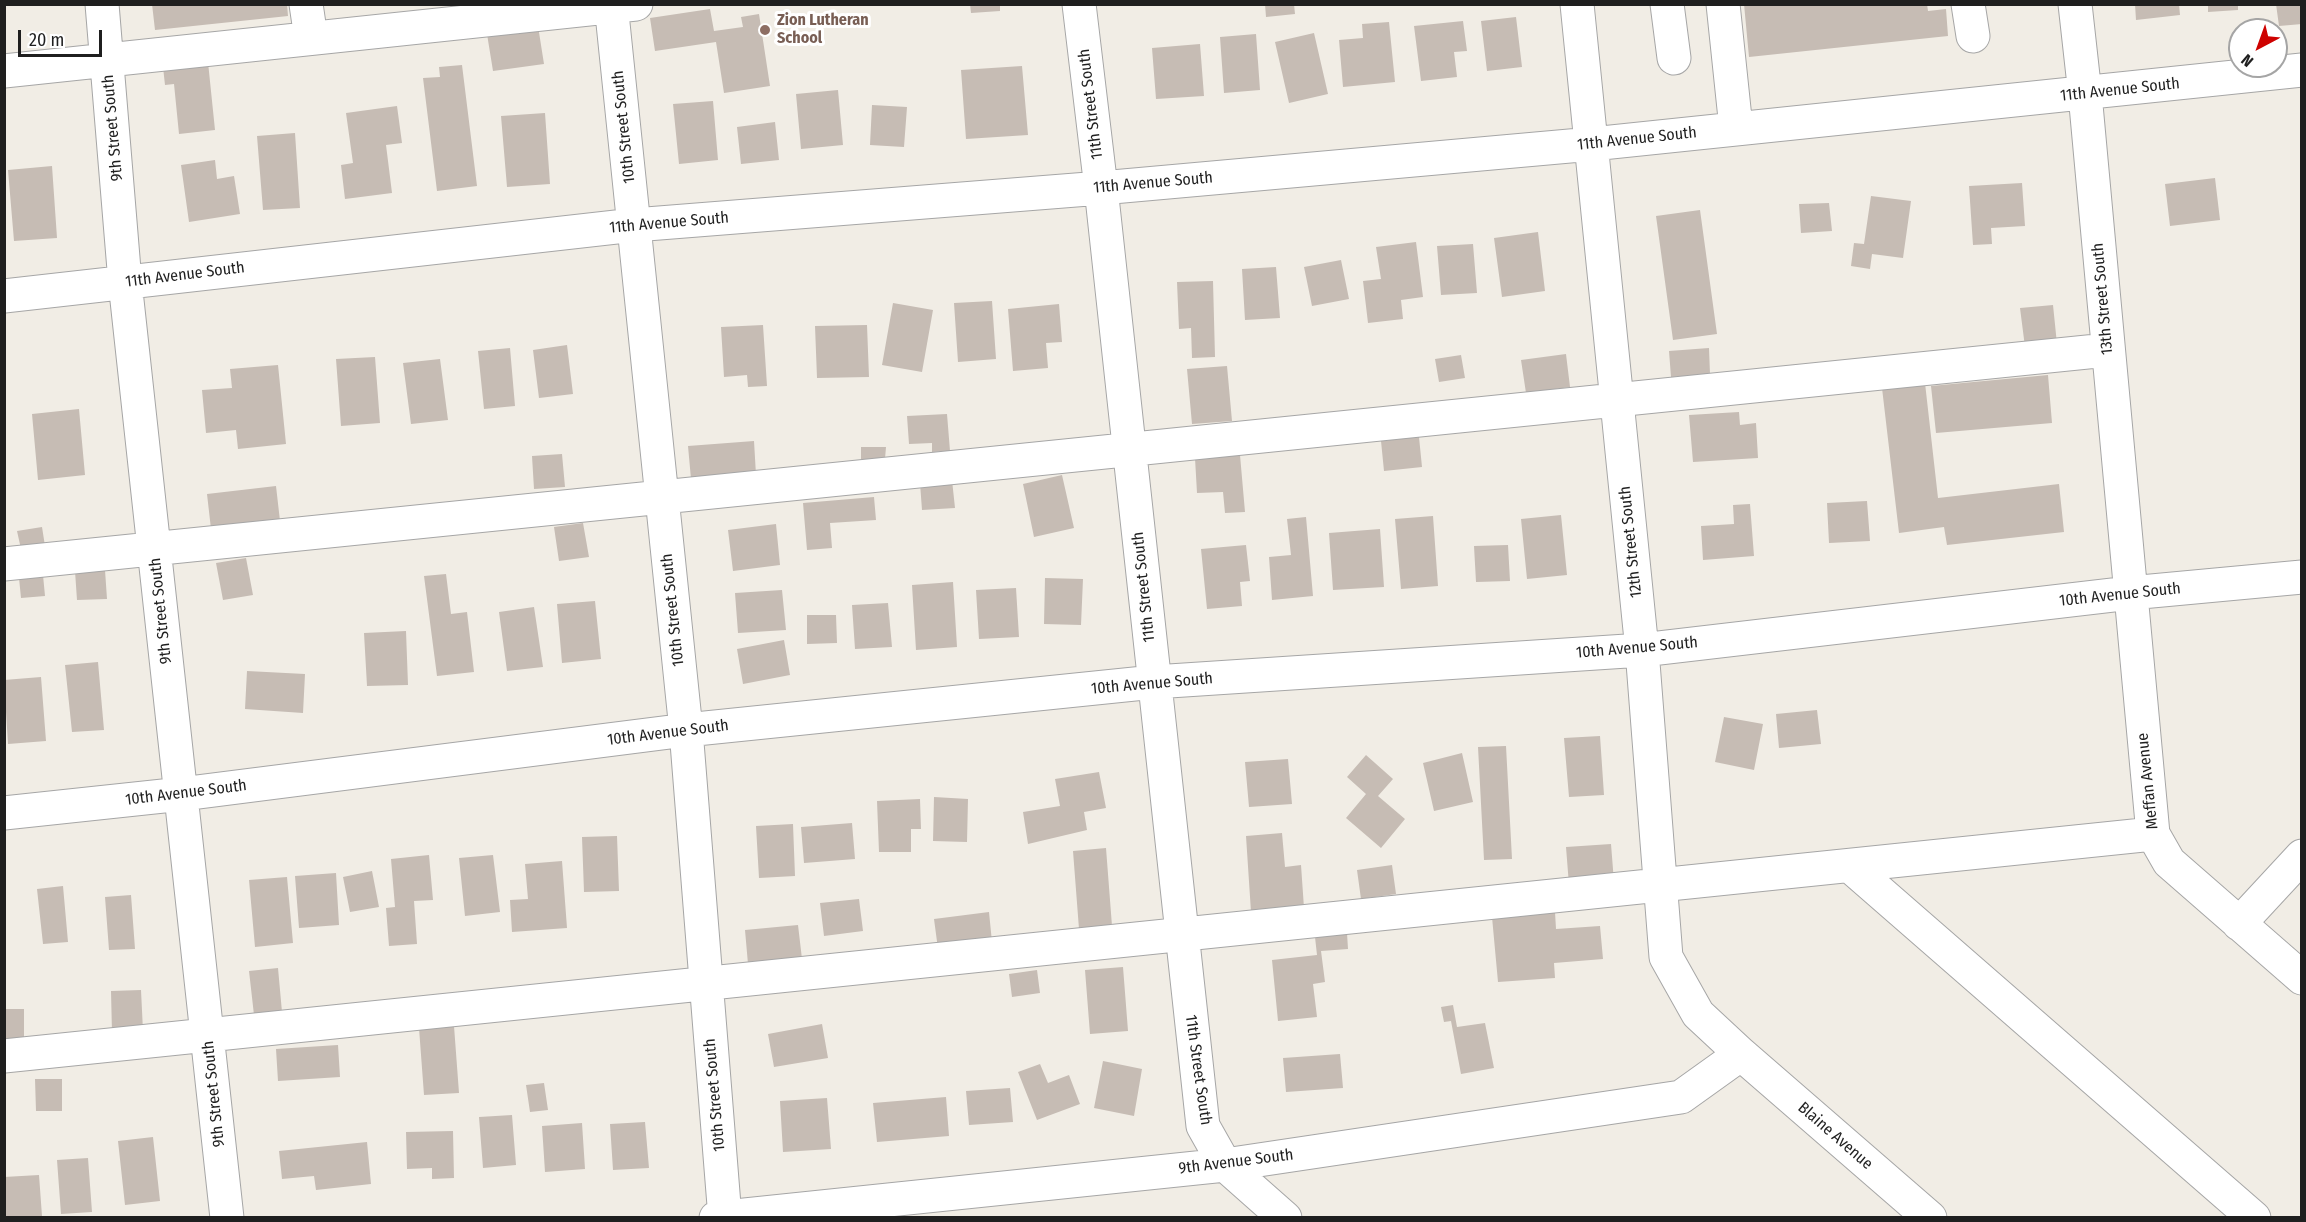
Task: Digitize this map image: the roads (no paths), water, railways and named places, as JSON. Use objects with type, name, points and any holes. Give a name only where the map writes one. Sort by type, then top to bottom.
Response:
[{"type":"street","name":"9th Street South","points":[[102,4],[125,282],[227,1218]]},
{"type":"street","points":[[306,4],[310,38]]},
{"type":"street","name":"11th Street South","points":[[1079,4],[1203,1126],[1225,1165],[1285,1218]]},
{"type":"street","name":"12th Street South","points":[[1577,4],[1642,650],[1666,957],[1698,1014],[1741,1054]]},
{"type":"street","points":[[1667,4],[1674,58]]},
{"type":"street","points":[[1723,4],[1736,128]]},
{"type":"street","points":[[1968,4],[1973,36]]},
{"type":"street","name":"13th Street South","points":[[2074,4],[2085,94],[2130,593]]},
{"type":"street","points":[[4,71],[619,5]]},
{"type":"street","name":"10th Street South","points":[[619,5],[634,225],[686,730],[722,1217]]},
{"type":"street","name":"11th Avenue South","points":[[4,296],[634,225],[1101,188],[1592,144],[2301,70]]},
{"type":"street","points":[[4,564],[2107,350]]},
{"type":"street","name":"10th Avenue South","points":[[4,813],[182,794],[686,730],[1154,682],[1642,650],[2130,593],[2301,577]]},
{"type":"street","name":"Meffan Avenue","points":[[2130,593],[2152,834],[2169,862],[2301,978]]},
{"type":"street","points":[[4,1056],[2152,834]]},
{"type":"street","points":[[2239,924],[2301,856]]},
{"type":"street","points":[[1850,866],[2254,1218]]},
{"type":"street","name":"9th Avenue South","points":[[722,1217],[1225,1165],[1681,1097],[1741,1054]]},
{"type":"street","name":"Blaine Avenue","points":[[1741,1054],[1930,1218]]},
{"type":"place","name":"Zion Lutheran School","points":[[765,30]]}]
